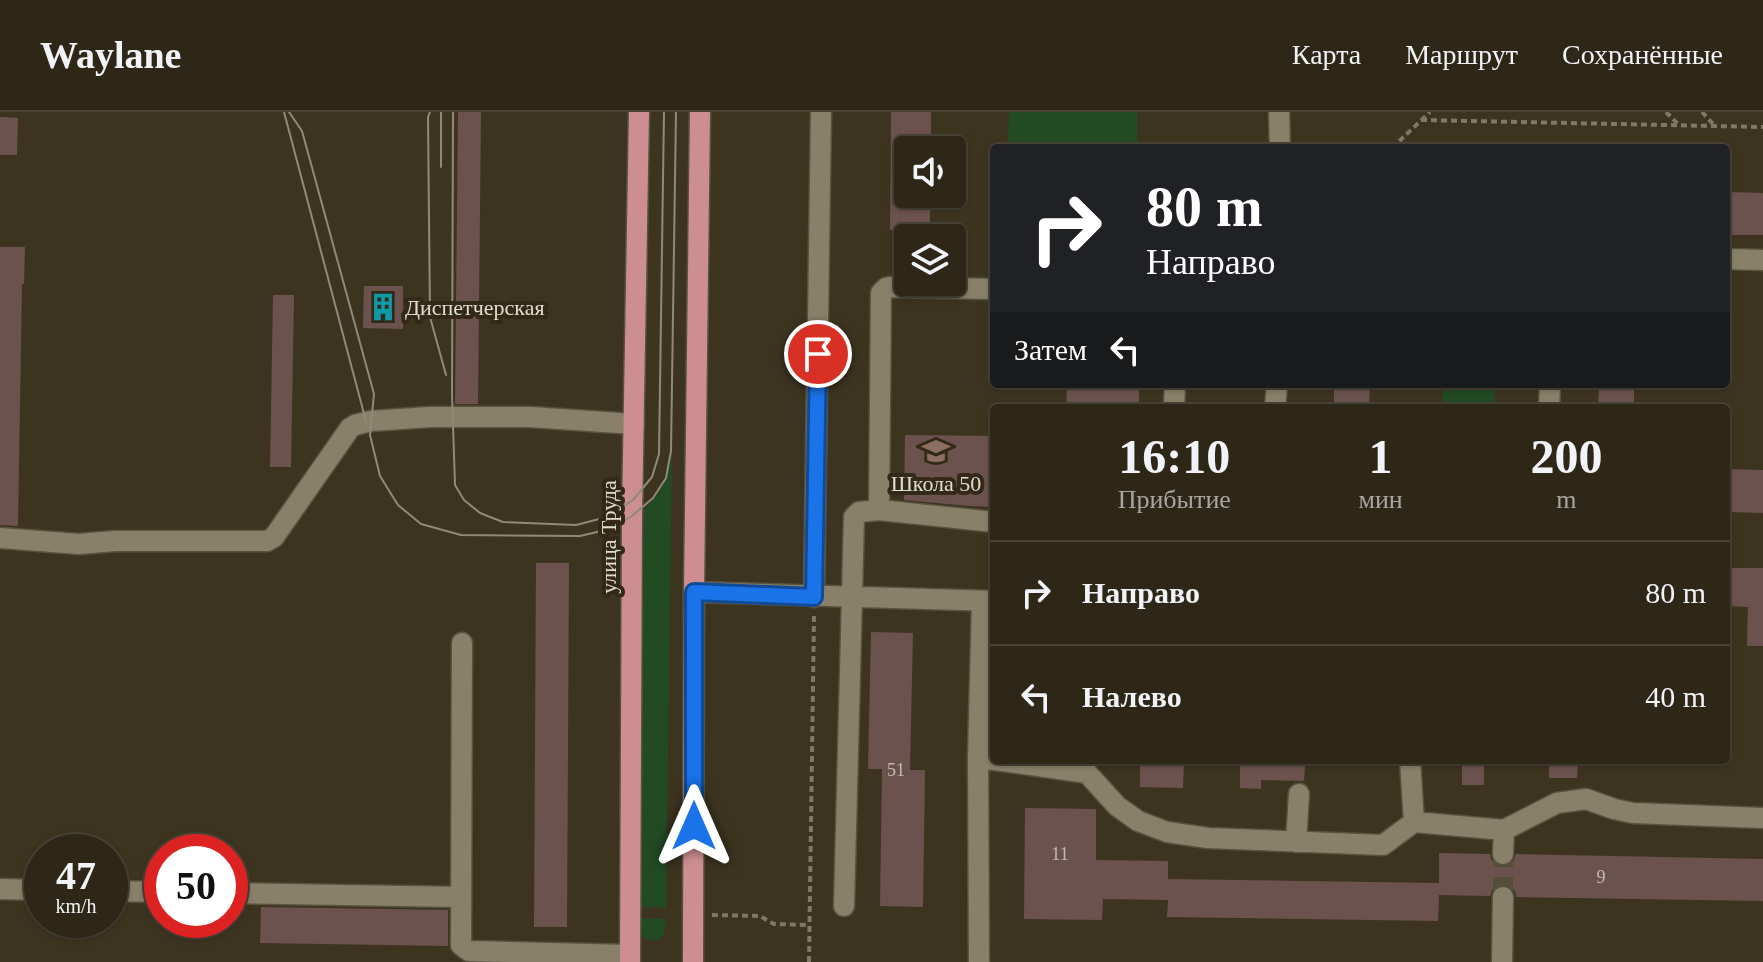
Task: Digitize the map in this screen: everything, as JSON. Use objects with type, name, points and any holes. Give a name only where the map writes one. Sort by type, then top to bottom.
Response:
[{"type":"main road","name":"улица Труда","points":[[630,958],[639,112]]},
{"type":"main road","points":[[693,962],[700,112]]},
{"type":"lane","points":[[814,597],[821,112]]},
{"type":"lane","points":[[1279,112],[1280,144]]},
{"type":"lane","points":[[1730,259],[1763,260]]},
{"type":"lane","points":[[879,510],[881,293],[890,287],[990,289]]},
{"type":"lane","points":[[0,538],[79,544],[115,541],[267,541],[274,537],[355,425],[430,417],[530,417],[634,424]]},
{"type":"lane","points":[[844,906],[854,517],[862,511],[879,510],[990,522]]},
{"type":"lane","points":[[694,592],[988,601],[989,759],[979,962]]},
{"type":"lane","points":[[462,643],[461,942],[466,950],[630,958]]},
{"type":"lane","points":[[1052,764],[1089,767],[1117,806],[1138,821],[1167,832],[1208,838],[1383,845],[1414,822],[1504,830],[1557,803],[1586,799],[1633,813],[1763,818]]},
{"type":"lane","points":[[1410,764],[1414,822]]},
{"type":"lane","points":[[1296,842],[1299,794]]},
{"type":"lane","points":[[1503,854],[1504,830]]},
{"type":"lane","points":[[0,889],[24,890]]},
{"type":"lane","points":[[248,893],[461,897]]},
{"type":"lane","points":[[1502,962],[1503,897]]},
{"type":"path","points":[[1396,144],[1430,112]]},
{"type":"path","points":[[1666,112],[1678,124]]},
{"type":"path","points":[[1702,112],[1715,126]]},
{"type":"path","points":[[1421,120],[1678,124],[1755,127],[1763,130]]},
{"type":"path","points":[[809,962],[814,597]]},
{"type":"path","points":[[693,914],[760,916],[774,924],[810,925]]},
{"type":"green space","points":[[1009,112],[1137,112],[1137,144],[1008,144]]},
{"type":"green space","points":[[1443,388],[1495,388],[1494,404],[1442,404]]},
{"type":"green space","points":[[672,451],[666,908],[639,907],[644,509],[664,483]]},
{"type":"green space","points":[[639,918],[666,919],[664,935],[656,941],[645,939],[639,930]]},
{"type":"building","points":[[458,112],[481,112],[478,404],[455,404]]},
{"type":"building","points":[[891,112],[931,112],[931,136],[894,136],[894,208],[930,208],[930,224],[894,224],[894,230],[890,230]]},
{"type":"building","points":[[0,117],[18,118],[17,155],[0,155]]},
{"type":"building","points":[[1730,192],[1763,193],[1763,235],[1730,235]]},
{"type":"building","points":[[0,247],[25,247],[18,526],[0,525]]},
{"type":"building","name":"Диспетчерская","points":[[364,286],[403,286],[403,329],[363,328]]},
{"type":"building","points":[[273,295],[294,295],[291,467],[270,467]]},
{"type":"building","points":[[1139,388],[1139,404],[1066,404],[1067,390]]},
{"type":"building","points":[[1334,388],[1370,388],[1369,404],[1334,404]]},
{"type":"building","points":[[1599,388],[1634,388],[1634,404],[1598,404]]},
{"type":"building","name":"Школа 50","points":[[905,435],[990,436],[990,507],[904,500]]},
{"type":"building","points":[[1730,469],[1763,470],[1763,513],[1730,512]]},
{"type":"building","points":[[536,563],[569,563],[567,927],[534,927]]},
{"type":"building","points":[[1730,568],[1763,568],[1763,646],[1747,646],[1748,607],[1730,606]]},
{"type":"building","points":[[871,632],[913,633],[910,770],[925,770],[923,907],[880,906],[882,769],[868,769]]},
{"type":"building","points":[[1140,764],[1184,764],[1183,788],[1140,787]]},
{"type":"building","points":[[1240,764],[1305,764],[1304,781],[1261,780],[1261,789],[1240,788]]},
{"type":"building","points":[[1462,764],[1484,764],[1484,785],[1462,785]]},
{"type":"building","points":[[1549,764],[1578,764],[1577,778],[1549,778]]},
{"type":"building","points":[[1025,808],[1096,809],[1096,860],[1168,861],[1168,879],[1439,883],[1439,853],[1490,854],[1495,864],[1503,867],[1513,862],[1516,854],[1763,859],[1763,901],[1516,897],[1510,886],[1502,884],[1492,890],[1490,896],[1439,895],[1438,921],[1167,917],[1168,900],[1103,899],[1102,920],[1024,919]]},
{"type":"building","points":[[261,907],[448,910],[448,946],[260,943]]},
{"type":"tunnel","points":[[1503,854],[1503,897]]},
{"type":"tram line","points":[[284,112],[367,425]]},
{"type":"tram line","points":[[289,112],[302,131],[374,394],[370,435],[380,476],[398,505],[421,524],[461,535],[580,536],[610,529],[632,516],[653,498],[666,478],[671,451],[676,112]]},
{"type":"tram line","points":[[430,112],[430,317],[446,375]]},
{"type":"tram line","points":[[441,112],[441,167]]},
{"type":"tram line","points":[[453,112],[452,395],[455,485],[464,500],[480,513],[503,522],[576,525],[607,517],[633,500],[652,477],[659,454],[664,112]]},
{"type":"place","name":"Диспетчерская","points":[[383,307]]},
{"type":"place","name":"Школа 50","points":[[936,451]]},
{"type":"route","points":[[694,826],[694,592],[814,597],[818,354]]}]
